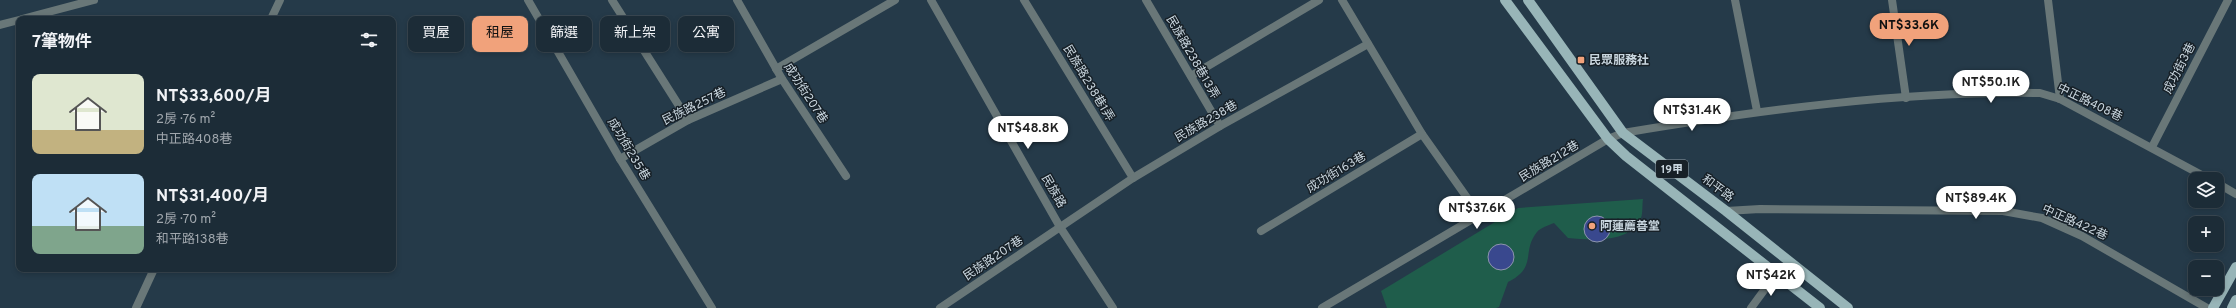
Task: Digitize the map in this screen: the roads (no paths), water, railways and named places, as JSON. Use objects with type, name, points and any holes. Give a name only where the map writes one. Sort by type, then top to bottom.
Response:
[{"type":"main road","name":"19甲","points":[[1505,0],[1608,139],[1626,156],[1820,308]]},
{"type":"main road","name":"和平路","points":[[1528,0],[1623,133],[1726,211],[1848,308]]},
{"type":"main road","points":[[2213,308],[2236,267]]},
{"type":"main road","points":[[2232,308],[2236,300]]},
{"type":"street","points":[[32,16],[94,0]]},
{"type":"street","points":[[272,16],[280,0]]},
{"type":"street","name":"成功街235巷","points":[[528,0],[620,159],[712,308]]},
{"type":"street","points":[[612,0],[688,120]]},
{"type":"street","name":"成功街207巷","points":[[737,0],[782,79],[846,176]]},
{"type":"street","points":[[776,69],[894,0]]},
{"type":"street","name":"民族路","points":[[931,0],[1060,227],[1113,308]]},
{"type":"street","name":"民族路238巷1弄","points":[[1024,0],[1133,178]]},
{"type":"street","name":"民族路238巷13弄","points":[[1146,0],[1220,126]]},
{"type":"street","points":[[1191,76],[1319,0]]},
{"type":"street","points":[[1342,0],[1422,134],[1480,216]]},
{"type":"street","points":[[1735,0],[1757,111]]},
{"type":"street","points":[[1892,0],[1906,98]]},
{"type":"street","points":[[2048,0],[2060,99]]},
{"type":"street","name":"成功街3巷","points":[[2152,147],[2228,0]]},
{"type":"street","points":[[0,25],[16,20]]},
{"type":"street","name":"民族路238巷","points":[[1060,227],[1133,178],[1220,126],[1368,44]]},
{"type":"street","name":"民族路257巷","points":[[620,159],[688,120],[782,79]]},
{"type":"street","name":"中正路408巷","points":[[1623,133],[1757,111],[1906,98],[2025,92],[2040,93],[2060,99],[2197,172]]},
{"type":"street","name":"民族路212巷","points":[[1322,308],[1608,139],[1623,133]]},
{"type":"street","name":"成功街163巷","points":[[1261,231],[1422,134]]},
{"type":"street","points":[[2224,187],[2236,194]]},
{"type":"street","name":"中正路422巷","points":[[1726,211],[1760,209],[2003,211],[2034,217],[2082,236],[2207,308]]},
{"type":"street","name":"民族路207巷","points":[[940,308],[1060,227]]},
{"type":"street","points":[[136,308],[153,272]]},
{"type":"street","points":[[1751,308],[1776,274]]},
{"type":"place","name":"民眾服務社","points":[[1581,60]]},
{"type":"place","name":"阿蓮薦善堂","points":[[1592,226]]}]
